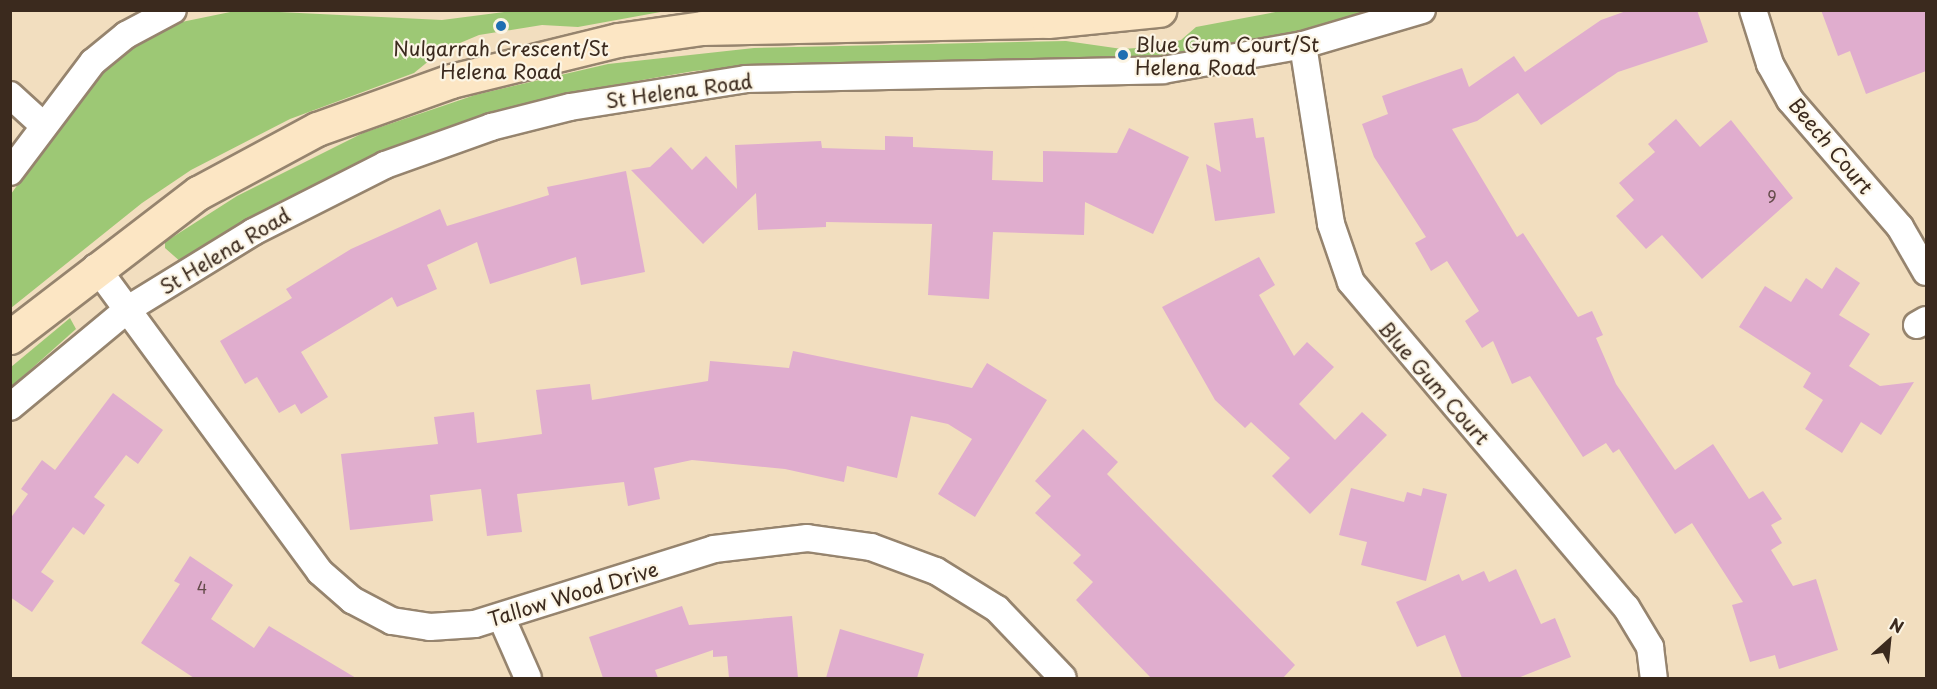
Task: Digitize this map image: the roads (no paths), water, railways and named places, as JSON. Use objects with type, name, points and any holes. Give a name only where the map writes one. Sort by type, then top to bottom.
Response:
[{"type":"main road","points":[[10,337],[161,217],[275,150],[451,81],[663,33],[902,17],[1105,18],[1159,10]]},
{"type":"street","points":[[10,172],[44,126],[110,46],[173,10]]},
{"type":"street","name":"St Helena Road","points":[[10,407],[128,309],[262,227],[385,165],[491,127],[570,108],[746,79],[1100,75],[1164,70],[1303,45],[1422,10]]},
{"type":"street","name":"Beech Court","points":[[1753,10],[1770,64],[1790,100],[1900,226],[1926,272]]},
{"type":"street","name":"Blue Gum Court","points":[[1303,45],[1331,224],[1351,282],[1626,608],[1650,647],[1654,678]]},
{"type":"street","points":[[10,95],[44,126]]},
{"type":"street","name":"Tallow Wood Drive","points":[[96,267],[288,532],[335,587],[372,612],[410,625],[452,627],[502,619],[714,549],[774,538],[830,540],[908,558],[969,589],[1026,635],[1063,678]]},
{"type":"street","points":[[502,619],[528,678]]},
{"type":"place","name":"Nulgarrah Crescent/St Helena Road","points":[[501,26]]},
{"type":"place","name":"Blue Gum Court/St Helena Road","points":[[1123,55]]}]
